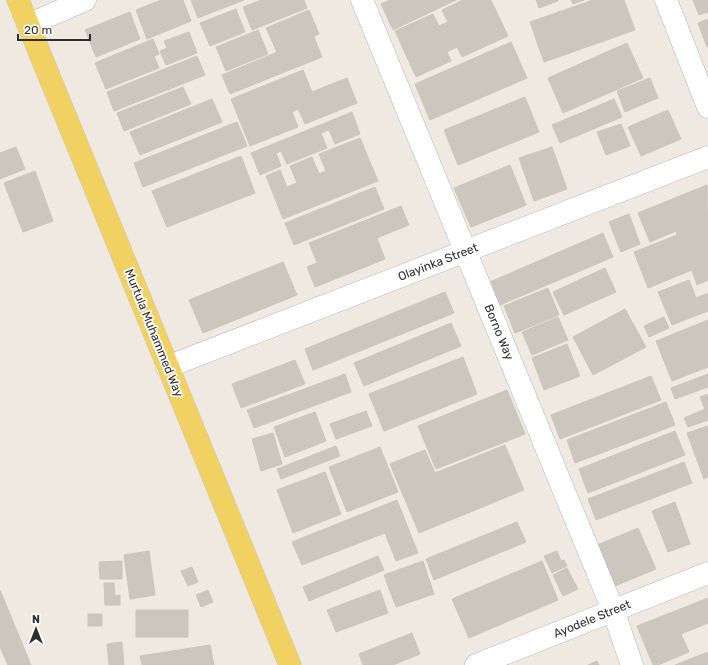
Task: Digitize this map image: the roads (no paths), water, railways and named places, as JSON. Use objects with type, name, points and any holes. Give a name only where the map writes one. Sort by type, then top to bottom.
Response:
[{"type":"main road","name":"Murtula Muhammed Way","points":[[18,0],[290,665]]},
{"type":"street","points":[[28,25],[85,0]]},
{"type":"street","name":"Borno Way","points":[[362,0],[613,610],[632,665]]},
{"type":"street","points":[[666,0],[708,107]]},
{"type":"street","name":"Olayinka Street","points":[[167,367],[708,157]]},
{"type":"street","name":"Ayodele Street","points":[[476,665],[708,573]]}]
